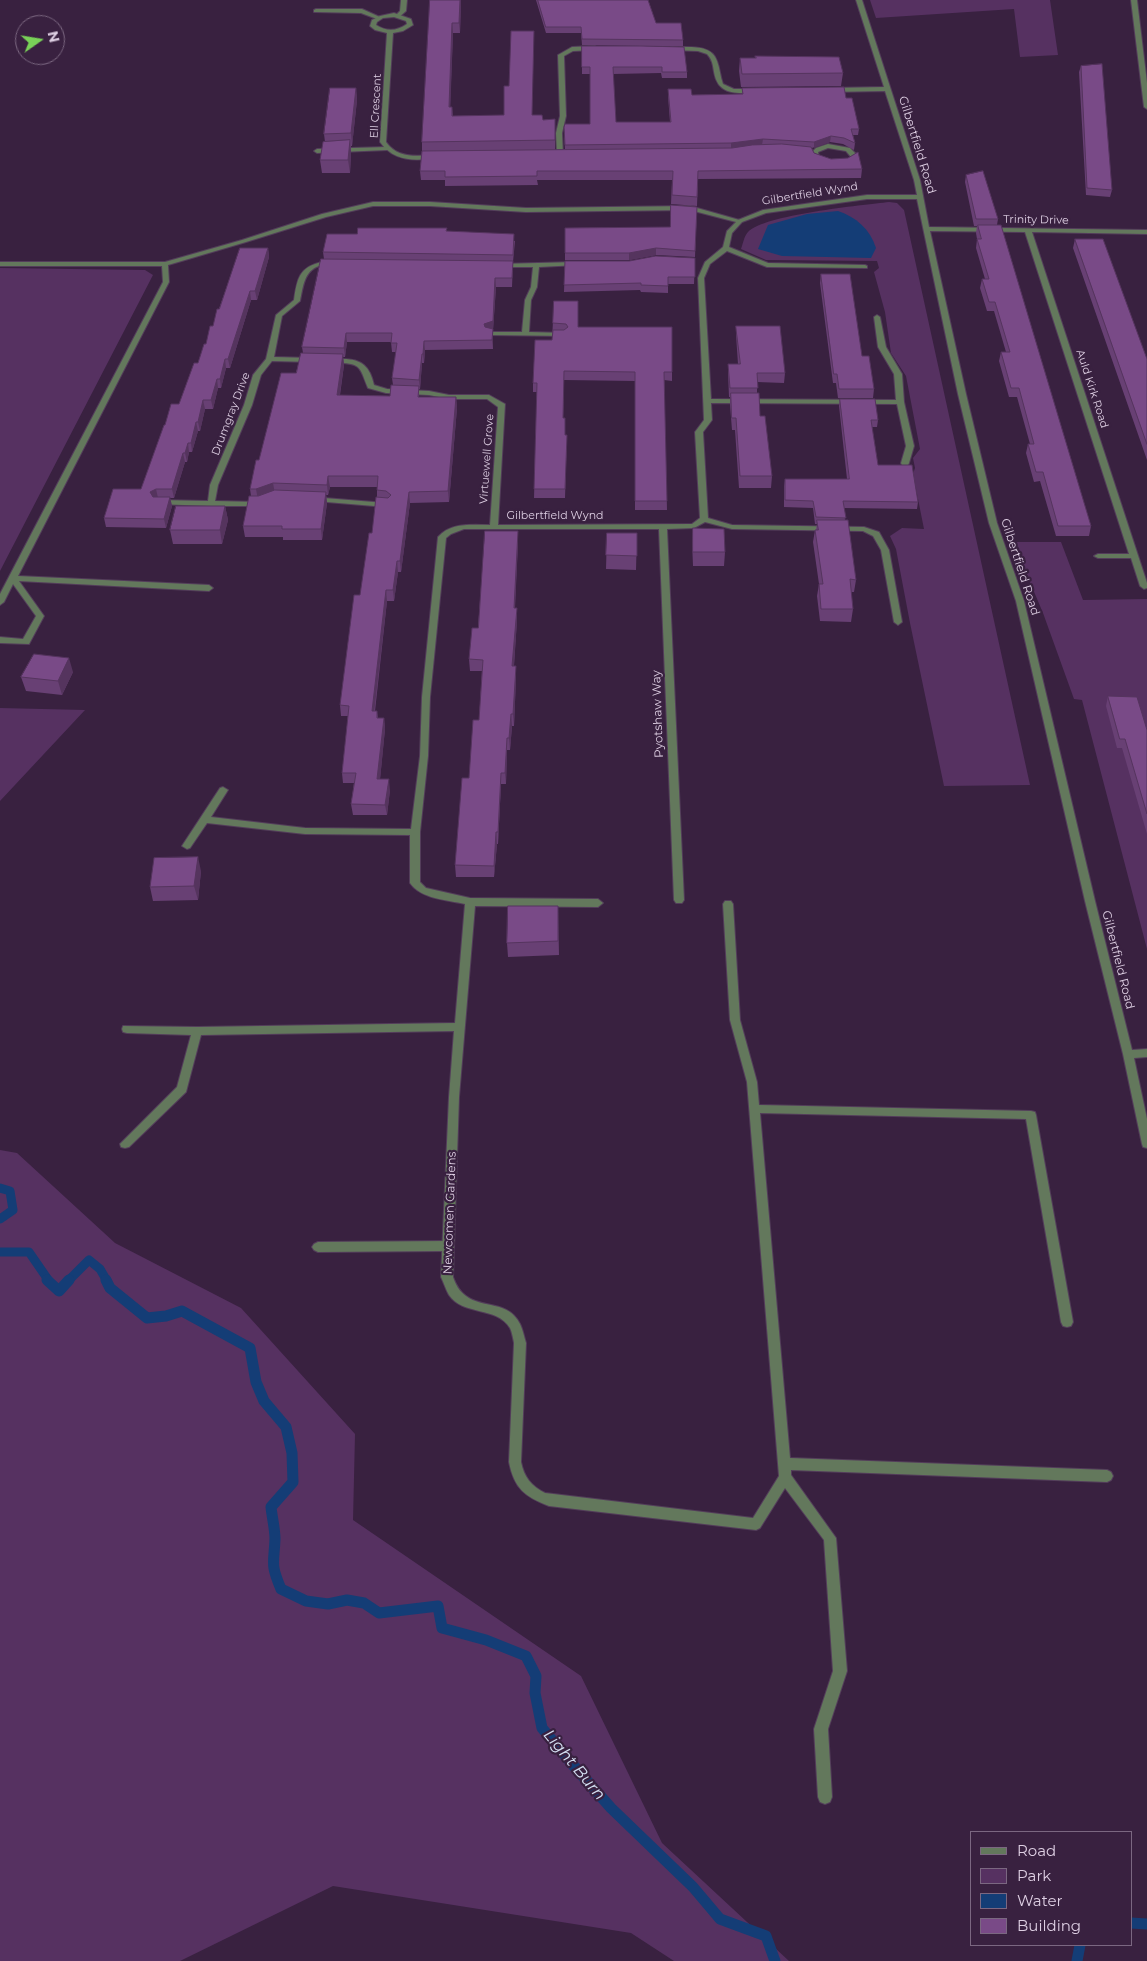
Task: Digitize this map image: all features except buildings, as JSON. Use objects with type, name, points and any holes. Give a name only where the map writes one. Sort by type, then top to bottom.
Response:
[{"type":"street","points":[[398,16],[403,11],[404,0]]},
{"type":"street","name":"Gilbertfield Road","points":[[859,0],[921,197],[926,229],[993,523],[1020,601],[1128,1054],[1147,1144]]},
{"type":"street","points":[[1134,0],[1147,107]]},
{"type":"street","points":[[316,10],[362,11],[379,18]]},
{"type":"street","points":[[398,16],[409,20],[410,25],[403,30],[390,32],[379,30],[373,26],[374,21],[379,18],[398,16]]},
{"type":"street","name":"Ell Crescent","points":[[390,32],[383,142],[386,148],[398,157],[446,157]]},
{"type":"street","points":[[560,156],[559,133],[563,116],[562,55],[572,49],[604,48]]},
{"type":"street","points":[[667,49],[700,49],[709,52],[715,57],[721,86],[733,91],[759,91]]},
{"type":"street","points":[[827,90],[887,89]]},
{"type":"street","points":[[807,151],[815,152],[822,147],[835,146],[848,149],[852,152],[854,158],[849,163],[831,164],[816,158],[815,152]]},
{"type":"street","points":[[317,151],[366,151],[386,148]]},
{"type":"street","points":[[550,156],[569,155]]},
{"type":"street","name":"Gilbertfield Wynd","points":[[740,221],[765,211],[867,197],[921,197]]},
{"type":"street","points":[[0,264],[165,264],[324,215],[373,204],[430,204],[526,210],[690,208],[740,221]]},
{"type":"street","points":[[740,221],[729,232],[726,248],[707,263],[701,278],[708,401],[708,420],[699,432],[704,518],[732,527],[864,529],[876,534],[885,550],[898,622]]},
{"type":"street","name":"Trinity Drive","points":[[926,229],[1147,232]]},
{"type":"street","name":"Auld Kirk Road","points":[[1028,230],[1144,586]]},
{"type":"street","points":[[726,248],[767,265],[865,266]]},
{"type":"street","points":[[698,262],[707,263]]},
{"type":"street","name":"Drumgray Drive","points":[[211,504],[214,485],[248,405],[257,375],[270,359],[279,315],[297,301],[301,278],[307,268],[324,263],[342,263]]},
{"type":"street","points":[[0,602],[166,282],[165,264]]},
{"type":"street","points":[[498,265],[582,264]]},
{"type":"street","points":[[525,334],[528,300],[534,287],[536,266]]},
{"type":"street","points":[[877,317],[882,347],[898,374],[900,402],[910,446],[905,463]]},
{"type":"street","points":[[490,334],[564,335]]},
{"type":"street","points":[[270,359],[316,360]]},
{"type":"street","name":"Virtuewell Grove","points":[[325,360],[353,361],[362,365],[368,371],[371,386],[386,391],[429,392],[449,397],[489,397],[500,402],[502,406],[494,526]]},
{"type":"street","points":[[708,401],[900,402]]},
{"type":"street","points":[[310,498],[386,505]]},
{"type":"street","points":[[158,502],[259,504],[267,501]]},
{"type":"street","name":"Gilbertfield Wynd","points":[[598,903],[470,902],[423,891],[415,882],[415,832],[424,756],[426,697],[442,537],[456,528],[494,526],[694,526],[704,518]]},
{"type":"street","name":"Pyotshaw Way","points":[[663,527],[679,900]]},
{"type":"street","points":[[1098,556],[1134,556]]},
{"type":"street","points":[[13,578],[209,588]]},
{"type":"street","points":[[0,640],[26,642],[40,616],[13,578]]},
{"type":"street","points":[[187,846],[223,790]]},
{"type":"street","points":[[204,819],[305,831],[415,832]]},
{"type":"street","name":"Newcomen Gardens","points":[[470,902],[454,1096],[446,1277],[449,1287],[455,1296],[465,1304],[496,1310],[513,1322],[518,1332],[520,1343],[516,1472],[526,1489],[537,1496],[549,1500],[756,1524],[784,1470]]},
{"type":"street","points":[[728,904],[735,1020],[752,1082],[784,1470],[830,1538],[840,1671],[821,1729],[825,1797]]},
{"type":"street","points":[[127,1029],[197,1031],[460,1027]]},
{"type":"street","points":[[125,1144],[182,1089],[197,1031]]},
{"type":"street","points":[[1128,1054],[1147,1054]]},
{"type":"street","points":[[754,1108],[1031,1115],[1067,1322]]},
{"type":"street","points":[[318,1247],[448,1246]]},
{"type":"street","points":[[784,1470],[1107,1476]]},
{"type":"green space","points":[[870,0],[1050,0],[1058,55],[1020,57],[1014,9],[876,18]]},
{"type":"green space","points":[[889,202],[897,203],[904,210],[1030,785],[944,786],[896,549],[890,536],[902,528],[924,529],[913,474],[915,468],[913,458],[920,449],[906,376],[891,353],[885,312],[874,272],[879,268],[877,261],[766,260],[741,249],[748,232],[757,226],[814,212]]},
{"type":"green space","points":[[0,268],[145,270],[153,275],[0,571]]},
{"type":"green space","points":[[1013,542],[1061,542],[1083,600],[1147,599],[1147,949],[1082,700],[1074,699],[1043,613]]},
{"type":"green space","points":[[0,708],[85,710],[0,801]]},
{"type":"green space","points":[[0,1150],[17,1153],[115,1243],[241,1308],[355,1434],[353,1520],[581,1676],[662,1843],[789,1961],[674,1961],[631,1933],[333,1886],[180,1961],[0,1961]]},
{"type":"water","points":[[838,211],[856,220],[870,235],[876,248],[871,258],[782,256],[758,249],[768,225],[807,214]]},
{"type":"waterway","name":"Light Burn","points":[[0,1188],[10,1191],[13,1210],[0,1219]]},
{"type":"waterway","name":"Light Burn","points":[[0,1252],[29,1252],[49,1281]]},
{"type":"waterway","name":"Light Burn","points":[[69,1280],[89,1260],[100,1269],[107,1281]]},
{"type":"waterway","name":"Light Burn","points":[[47,1280],[59,1291],[69,1280]]},
{"type":"waterway","name":"Light Burn","points":[[106,1280],[110,1288],[147,1318],[166,1316],[182,1311],[250,1348],[256,1382],[264,1401],[286,1427],[292,1453],[293,1482],[271,1507],[275,1535],[274,1568],[281,1589],[306,1601],[328,1604],[347,1600],[364,1603],[379,1613],[438,1606],[442,1628],[486,1640],[526,1656],[536,1676],[535,1693],[542,1728],[611,1808],[693,1887],[720,1919],[766,1936],[775,1961]]},
{"type":"waterway","name":"Light Burn","points":[[1132,1923],[1147,1924]]},
{"type":"waterway","name":"Light Burn","points":[[1077,1961],[1080,1946]]}]
